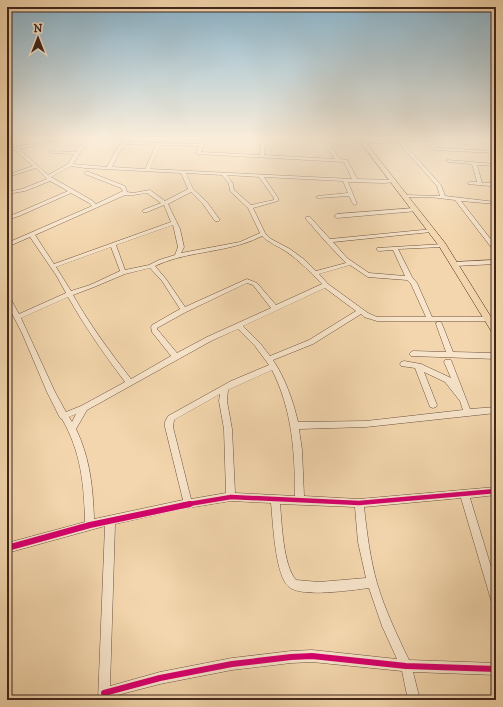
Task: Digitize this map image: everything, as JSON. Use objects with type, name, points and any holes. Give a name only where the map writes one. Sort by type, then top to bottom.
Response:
[{"type":"main road","points":[[387,172],[455,264],[496,332]]},
{"type":"street","points":[[7,176],[19,172]]},
{"type":"street","points":[[41,172],[91,202],[95,206]]},
{"type":"street","points":[[9,193],[23,190],[59,172]]},
{"type":"street","points":[[217,220],[205,202],[191,190],[183,172],[384,182],[394,181]]},
{"type":"street","points":[[351,172],[355,180]]},
{"type":"street","points":[[427,172],[439,186],[443,197]]},
{"type":"street","points":[[477,172],[480,184]]},
{"type":"street","points":[[87,173],[123,187],[125,189],[124,193]]},
{"type":"street","points":[[224,175],[231,184],[232,190],[250,207],[263,234],[272,243],[288,250],[303,261],[326,285],[372,318],[489,319]]},
{"type":"street","points":[[250,207],[276,202],[276,198],[261,176]]},
{"type":"street","points":[[344,180],[355,204]]},
{"type":"street","points":[[470,183],[492,185],[496,181]]},
{"type":"street","points":[[7,245],[124,193],[133,194],[148,190],[165,202],[174,223],[181,247],[177,256]]},
{"type":"street","points":[[145,211],[191,190]]},
{"type":"street","points":[[7,218],[28,211],[72,191]]},
{"type":"street","points":[[318,197],[350,194]]},
{"type":"street","points":[[405,196],[443,197],[496,203]]},
{"type":"street","points":[[456,198],[496,250]]},
{"type":"street","points":[[337,216],[415,210]]},
{"type":"street","points":[[308,218],[328,241],[352,263],[368,275],[409,278]]},
{"type":"street","points":[[53,266],[174,223]]},
{"type":"street","points":[[328,241],[431,230]]},
{"type":"street","points":[[18,317],[68,294],[92,286],[123,272],[151,266],[177,256],[233,246],[263,234]]},
{"type":"street","points":[[32,235],[53,266],[68,294],[102,347],[129,382]]},
{"type":"street","points":[[113,244],[123,272]]},
{"type":"street","points":[[379,249],[442,245]]},
{"type":"street","points":[[396,248],[409,278],[414,283],[430,319]]},
{"type":"street","points":[[455,264],[496,262]]},
{"type":"street","points":[[314,273],[352,263]]},
{"type":"street","points":[[151,266],[164,280],[184,310]]},
{"type":"street","points":[[176,357],[154,330],[154,327],[184,310],[247,281],[255,284],[275,308]]},
{"type":"street","points":[[64,416],[84,408],[176,357],[275,308],[326,285]]},
{"type":"street","points":[[7,298],[18,317],[64,416],[72,429],[83,459],[90,525]]},
{"type":"street","points":[[269,359],[311,342],[361,311]]},
{"type":"street","points":[[439,324],[468,413]]},
{"type":"street","points":[[240,326],[256,342],[274,366],[292,407],[296,426],[300,500]]},
{"type":"street","points":[[413,354],[449,358],[496,356]]},
{"type":"street","points":[[404,364],[418,366],[448,380],[463,400]]},
{"type":"street","points":[[188,504],[173,447],[169,422],[171,418],[253,373],[274,366]]},
{"type":"street","points":[[418,366],[433,405]]},
{"type":"street","points":[[224,389],[223,401],[228,429],[231,497]]},
{"type":"street","points":[[214,394],[223,401]]},
{"type":"street","points":[[72,429],[84,408]]},
{"type":"street","points":[[296,426],[366,424],[496,410]]},
{"type":"street","points":[[7,548],[110,520],[231,497],[359,503],[412,500],[496,491]]},
{"type":"street","points":[[464,494],[496,600]]},
{"type":"street","points":[[275,499],[283,564],[286,577],[292,584],[304,587],[372,583]]},
{"type":"street","points":[[359,503],[363,542],[372,583],[387,626],[406,666],[414,700]]},
{"type":"street","points":[[110,520],[104,696],[167,676],[232,664],[291,657],[312,656],[406,666],[496,669]]},
{"type":"cycle path","points":[[7,548],[90,525],[181,505],[231,497],[359,503],[496,491]]},
{"type":"cycle path","points":[[104,693],[160,678],[232,664],[291,657],[312,656],[406,666],[496,669]]}]
